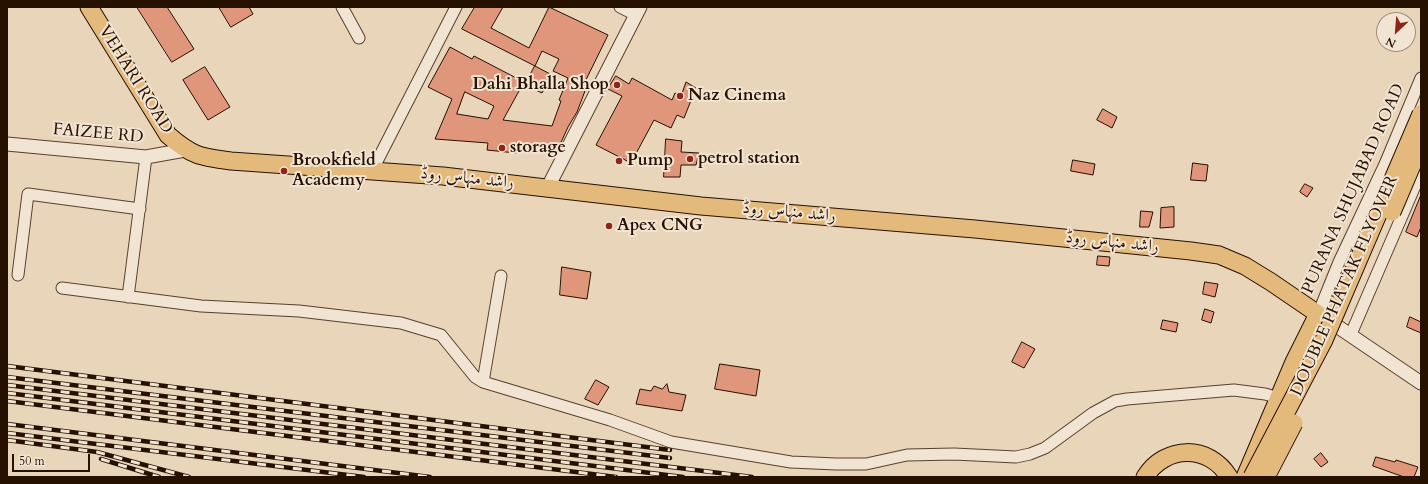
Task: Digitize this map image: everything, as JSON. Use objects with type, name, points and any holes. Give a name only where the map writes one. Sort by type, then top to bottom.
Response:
[{"type":"main road","name":"VEHARI ROAD","points":[[89,7],[168,135],[185,150]]},
{"type":"main road","name":"DOUBLE PHATAK FLYOVER","points":[[1252,477],[1324,340],[1421,114]]},
{"type":"main road","name":"DOUBLE PHATAK FLYOVER","points":[[1266,477],[1307,399],[1356,296],[1421,144]]},
{"type":"main road","name":"راشد منہاس روڈ","points":[[185,150],[205,158],[231,161],[372,171],[548,187],[701,206],[975,229],[1160,247],[1219,255],[1245,266],[1318,314]]},
{"type":"main road","points":[[1245,477],[1278,398],[1318,314]]},
{"type":"main road","points":[[1145,477],[1158,462],[1178,452],[1188,452],[1199,453],[1210,457],[1222,467],[1229,477]]},
{"type":"street","points":[[342,7],[359,38]]},
{"type":"street","points":[[372,171],[456,7]]},
{"type":"street","points":[[548,187],[638,11],[620,7]]},
{"type":"street","name":"PURANA SHUJABAD ROAD","points":[[1318,314],[1339,262],[1385,164],[1421,78]]},
{"type":"street","name":"FAIZEE RD","points":[[7,144],[146,157],[185,150]]},
{"type":"street","points":[[128,297],[146,157]]},
{"type":"street","points":[[1351,334],[1421,172]]},
{"type":"street","points":[[18,275],[28,194],[140,209]]},
{"type":"street","points":[[483,382],[500,276]]},
{"type":"street","points":[[62,288],[200,306],[299,311],[401,323],[441,335],[475,377],[483,382],[610,420],[671,442],[791,462],[866,464],[915,455],[954,454],[1016,457],[1045,448],[1093,413],[1115,401],[1234,390],[1264,394],[1278,398]]},
{"type":"street","name":"راشد منہاس روڈ","points":[[1318,314],[1351,334],[1421,383]]},
{"type":"building","points":[[137,7],[167,7],[194,49],[172,62]]},
{"type":"building","points":[[219,7],[249,7],[253,14],[231,27]]},
{"type":"building","points":[[475,7],[503,7],[491,28],[529,48],[549,7],[608,35],[581,90],[585,91],[577,112],[558,149],[516,143],[516,153],[487,150],[488,143],[435,139],[452,99],[428,87],[450,47],[472,59],[474,56],[524,82],[503,120],[552,126],[561,101],[559,100],[568,78],[553,71],[559,59],[542,51],[535,66],[462,29]],"holes":[[[465,92],[494,106],[488,119],[457,114]]]},
{"type":"building","points":[[535,66],[552,75],[542,93],[525,85]]},
{"type":"building","points":[[205,67],[230,107],[208,120],[183,80]]},
{"type":"building","points":[[616,76],[629,84],[632,78],[672,100],[675,93],[681,96],[686,82],[696,88],[684,118],[677,115],[671,128],[654,120],[631,163],[596,145],[622,96],[608,89]]},
{"type":"building","points":[[1103,109],[1117,117],[1112,128],[1097,120]]},
{"type":"building","points":[[666,139],[682,141],[681,152],[699,153],[696,165],[681,165],[680,177],[664,177]]},
{"type":"building","points":[[1073,160],[1095,164],[1093,175],[1071,171]]},
{"type":"building","points":[[1193,163],[1208,165],[1206,181],[1191,180]]},
{"type":"building","points":[[1305,184],[1313,188],[1307,197],[1300,192]]},
{"type":"building","points":[[1421,195],[1421,227],[1417,237],[1406,232]]},
{"type":"building","points":[[1174,207],[1174,227],[1160,228],[1161,208]]},
{"type":"building","points":[[1141,211],[1153,212],[1149,227],[1140,227]]},
{"type":"building","points":[[1098,256],[1110,257],[1109,266],[1097,265]]},
{"type":"building","points":[[562,267],[591,272],[587,299],[560,295]]},
{"type":"building","points":[[1205,282],[1218,284],[1215,297],[1203,294]]},
{"type":"building","points":[[1205,309],[1214,312],[1211,323],[1202,320]]},
{"type":"building","points":[[1410,317],[1421,322],[1421,333],[1407,327]]},
{"type":"building","points":[[1163,320],[1178,323],[1176,332],[1161,329]]},
{"type":"building","points":[[1022,342],[1035,349],[1024,368],[1012,362]]},
{"type":"building","points":[[720,364],[760,370],[756,396],[715,389]]},
{"type":"building","points":[[596,380],[609,387],[598,405],[585,399]]},
{"type":"building","points":[[667,384],[669,392],[686,395],[682,411],[636,404],[640,389],[651,391],[654,386],[662,389]]},
{"type":"building","points":[[1321,453],[1328,462],[1321,467],[1314,459]]},
{"type":"building","points":[[1376,457],[1395,462],[1396,460],[1418,467],[1414,477],[1404,477],[1373,466]]},
{"type":"railway","points":[[7,366],[670,450]]},
{"type":"railway","points":[[7,377],[670,458]]},
{"type":"railway","points":[[7,385],[752,477]]},
{"type":"railway","points":[[7,393],[683,477]]},
{"type":"railway","points":[[7,401],[616,477]]},
{"type":"railway","points":[[7,424],[430,477]]},
{"type":"railway","points":[[7,433],[364,477]]},
{"type":"railway","points":[[7,440],[97,452],[189,477]]},
{"type":"railway","points":[[101,459],[159,477]]},
{"type":"place","name":"Dahi Bhalla Shop","points":[[617,85]]},
{"type":"place","name":"Naz Cinema","points":[[680,96]]},
{"type":"place","name":"storage","points":[[502,148]]},
{"type":"place","name":"petrol station","points":[[690,159]]},
{"type":"place","name":"Pump","points":[[619,161]]},
{"type":"place","name":"Brookfield Academy","points":[[284,171]]},
{"type":"place","name":"Apex CNG","points":[[609,226]]}]
